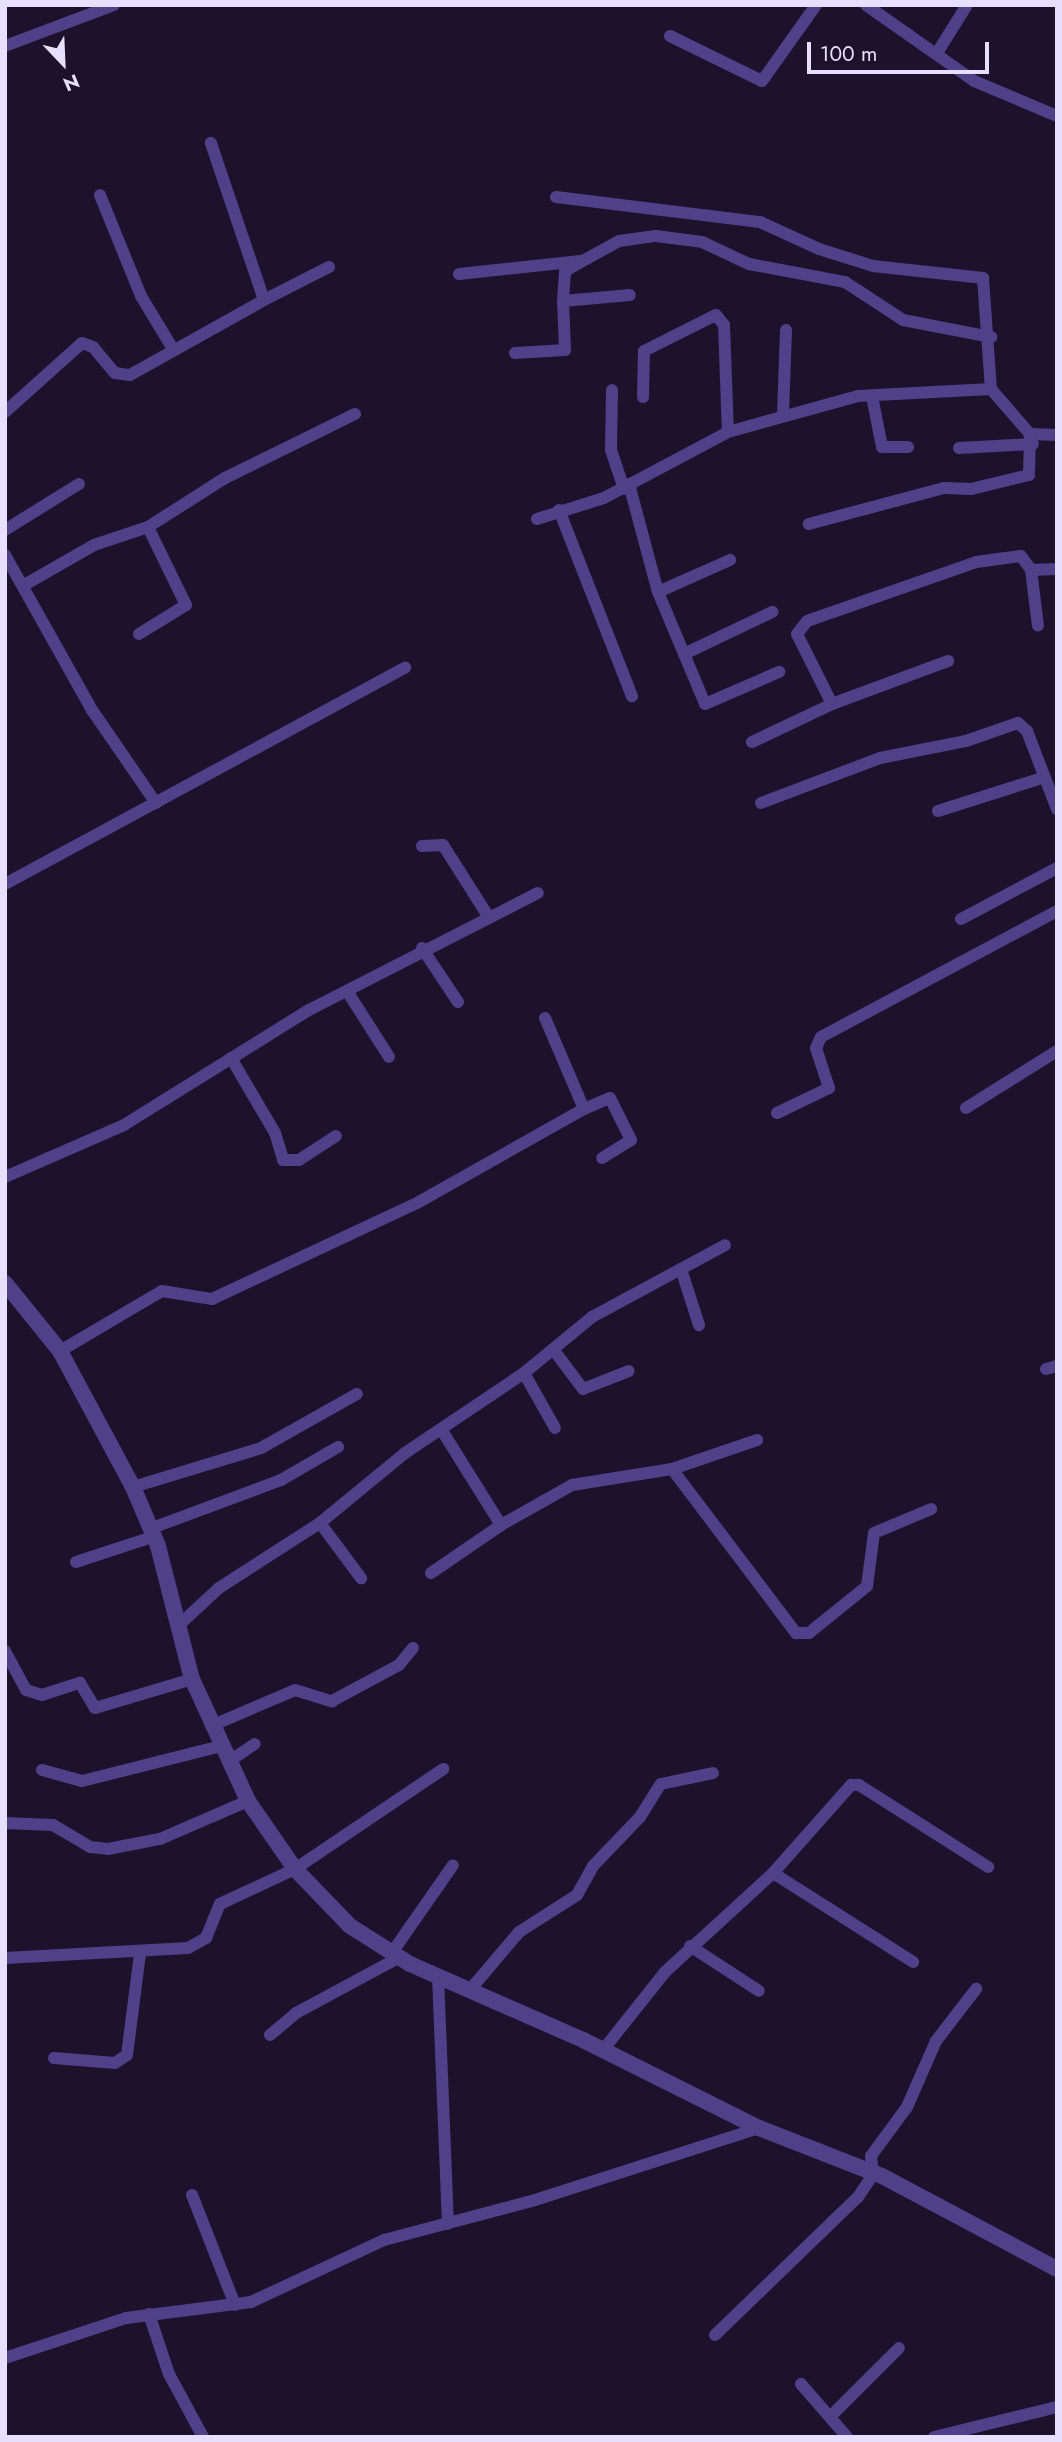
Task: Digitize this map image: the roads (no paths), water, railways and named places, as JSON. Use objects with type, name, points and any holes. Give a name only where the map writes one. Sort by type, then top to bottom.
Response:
[{"type":"street","points":[[5,46],[114,5]]},
{"type":"street","points":[[670,36],[762,81],[816,5]]},
{"type":"street","points":[[866,5],[974,81],[1057,116]]},
{"type":"street","points":[[937,53],[967,5]]},
{"type":"street","points":[[211,143],[264,300]]},
{"type":"street","points":[[100,195],[141,296],[173,349]]},
{"type":"street","points":[[556,197],[760,222],[819,250],[873,266],[975,275],[986,281],[991,337],[991,389],[1031,439],[1032,472],[1024,477],[971,489],[944,488],[809,524]]},
{"type":"street","points":[[515,353],[565,351],[565,272],[580,261],[626,240],[656,236],[702,242],[750,264],[845,282],[903,320],[991,337]]},
{"type":"street","points":[[459,274],[580,261]]},
{"type":"street","points":[[5,412],[82,343],[125,376],[328,267]]},
{"type":"street","points":[[563,301],[630,295]]},
{"type":"street","points":[[643,397],[644,351],[716,315],[724,325],[728,432]]},
{"type":"street","points":[[783,413],[786,330]]},
{"type":"street","points":[[537,519],[626,486],[728,432],[783,413],[872,396],[991,389]]},
{"type":"street","points":[[612,390],[611,450],[626,486],[659,592],[705,704],[779,672]]},
{"type":"street","points":[[872,396],[882,447],[908,447]]},
{"type":"street","points":[[26,584],[94,545],[148,527],[225,478],[355,414]]},
{"type":"street","points":[[959,448],[1057,436]]},
{"type":"street","points":[[5,530],[79,484]]},
{"type":"street","points":[[559,510],[632,696]]},
{"type":"street","points":[[139,634],[186,605],[148,527]]},
{"type":"street","points":[[5,555],[26,584],[92,710],[156,803]]},
{"type":"street","points":[[832,704],[797,634],[802,624],[976,562],[1021,556],[1031,570],[1038,626]]},
{"type":"street","points":[[659,592],[730,560]]},
{"type":"street","points":[[1031,570],[1057,569]]},
{"type":"street","points":[[684,654],[772,612]]},
{"type":"street","points":[[752,741],[832,704],[948,661]]},
{"type":"street","points":[[5,884],[405,668]]},
{"type":"street","points":[[761,803],[880,758],[966,741],[1018,723],[1025,726],[1057,809]]},
{"type":"street","points":[[938,811],[1045,777]]},
{"type":"street","points":[[422,846],[443,845],[488,916]]},
{"type":"street","points":[[961,919],[1057,868]]},
{"type":"street","points":[[5,1177],[124,1125],[231,1058],[422,948],[538,893]]},
{"type":"street","points":[[777,1113],[829,1088],[817,1048],[821,1037],[1057,911]]},
{"type":"street","points":[[422,948],[458,1002]]},
{"type":"street","points":[[347,991],[388,1057]]},
{"type":"street","points":[[545,1018],[584,1109]]},
{"type":"street","points":[[966,1108],[1057,1051]]},
{"type":"street","points":[[231,1058],[275,1133],[283,1160],[299,1160],[336,1136]]},
{"type":"street","points":[[60,1351],[162,1291],[212,1299],[418,1203],[584,1109],[610,1098],[631,1140],[602,1158]]},
{"type":"street","points":[[178,1626],[219,1588],[320,1524],[441,1429],[524,1373],[592,1317],[725,1245]]},
{"type":"street","points":[[681,1269],[699,1325]]},
{"type":"street","points":[[5,1283],[60,1351],[133,1487],[153,1532],[192,1679],[211,1726],[248,1801],[295,1869],[350,1926],[394,1956],[603,2050],[759,2127],[873,2175],[1057,2269]]},
{"type":"street","points":[[553,1349],[583,1390],[629,1371]]},
{"type":"street","points":[[524,1373],[555,1428]]},
{"type":"street","points":[[133,1487],[261,1448],[357,1394]]},
{"type":"street","points":[[441,1429],[501,1525]]},
{"type":"street","points":[[431,1573],[501,1525],[572,1485],[672,1469],[757,1440]]},
{"type":"street","points":[[76,1562],[281,1480],[338,1447]]},
{"type":"street","points":[[672,1469],[796,1633],[809,1633],[867,1586],[874,1533],[931,1509]]},
{"type":"street","points":[[320,1524],[361,1578]]},
{"type":"street","points":[[211,1726],[295,1690],[332,1701],[400,1665],[413,1648]]},
{"type":"street","points":[[5,1651],[26,1690],[42,1695],[80,1683],[95,1708],[192,1679]]},
{"type":"street","points":[[228,1762],[255,1744]]},
{"type":"street","points":[[42,1770],[82,1781],[221,1746]]},
{"type":"street","points":[[5,1958],[140,1953],[201,1942],[220,1904],[295,1869],[443,1769]]},
{"type":"street","points":[[469,1991],[519,1932],[577,1895],[593,1866],[640,1816],[661,1784],[713,1773]]},
{"type":"street","points":[[603,2050],[690,1946],[773,1873],[844,1789],[859,1785],[988,1867]]},
{"type":"street","points":[[5,1823],[53,1825],[90,1847],[108,1849],[160,1839],[248,1801]]},
{"type":"street","points":[[270,2035],[296,2013],[394,1956],[453,1866]]},
{"type":"street","points":[[773,1873],[913,1962]]},
{"type":"street","points":[[690,1946],[759,1991]]},
{"type":"street","points":[[54,2057],[115,2063],[127,2055],[140,1953]]},
{"type":"street","points":[[438,1976],[448,2224]]},
{"type":"street","points":[[715,2335],[791,2256],[840,2219],[873,2175],[871,2156],[907,2107],[936,2041],[976,1989]]},
{"type":"street","points":[[5,2358],[149,2314],[235,2305],[273,2295],[384,2240],[448,2224],[759,2127]]},
{"type":"street","points":[[192,2195],[235,2305]]},
{"type":"street","points":[[149,2314],[169,2374],[202,2437]]},
{"type":"street","points":[[831,2416],[899,2348]]},
{"type":"street","points":[[800,2384],[847,2437]]},
{"type":"street","points":[[934,2437],[1057,2407]]}]
